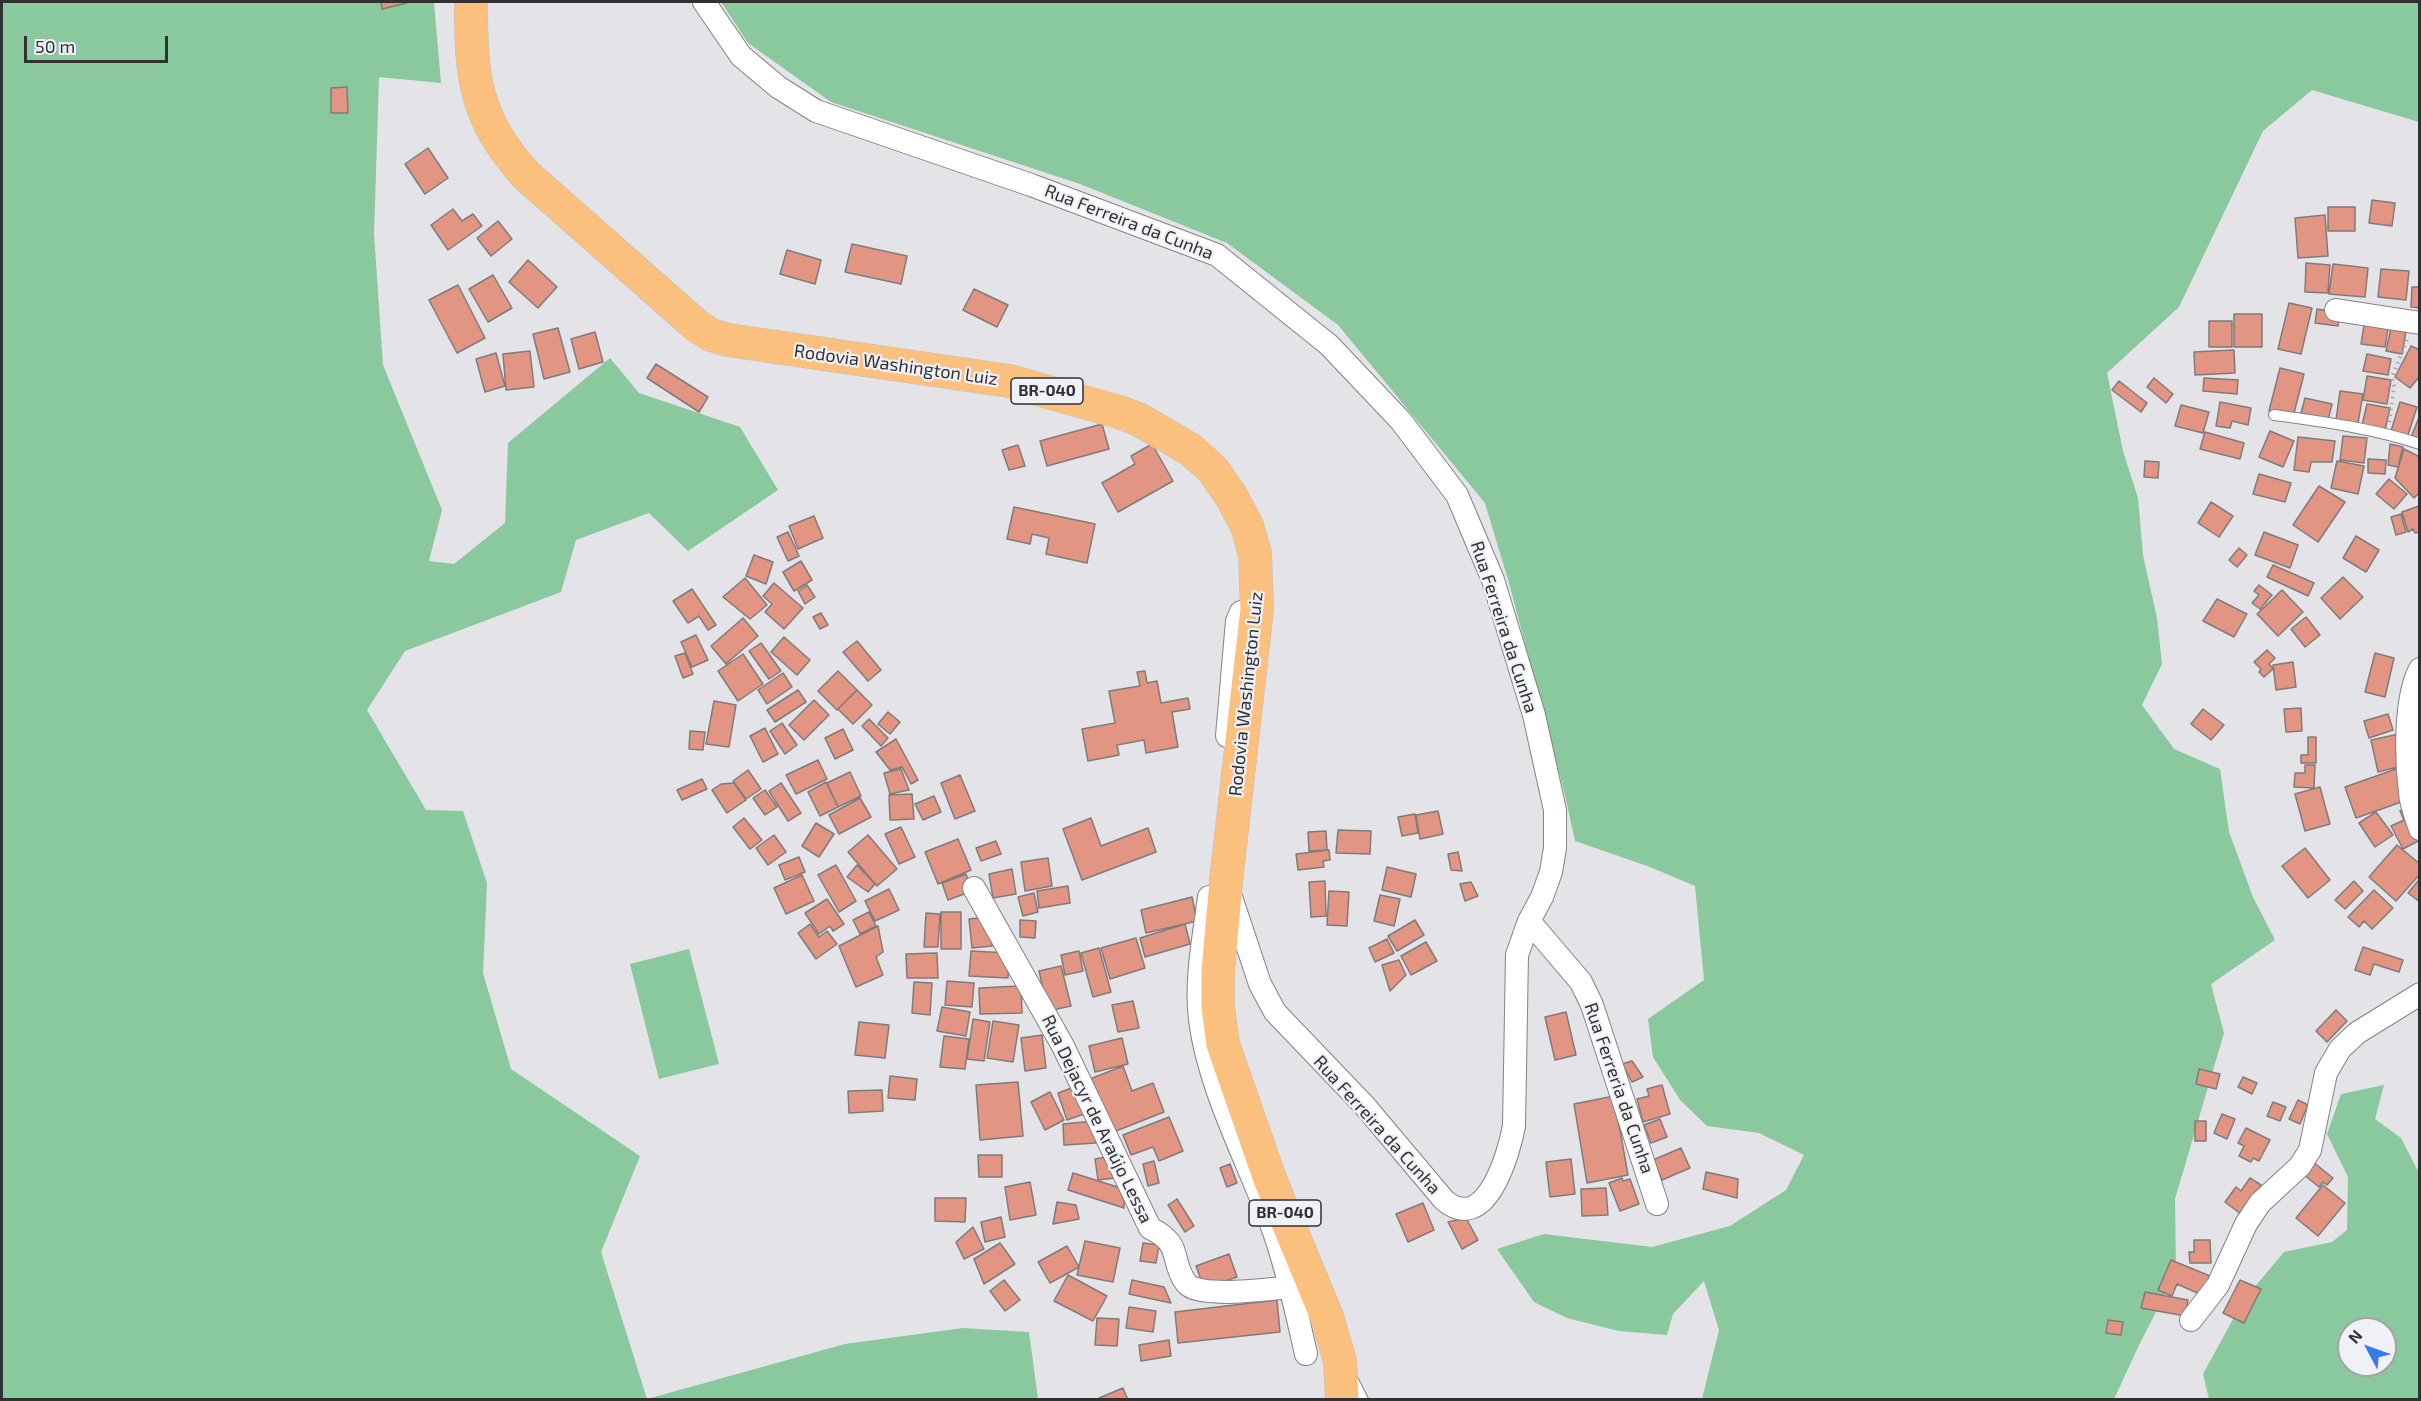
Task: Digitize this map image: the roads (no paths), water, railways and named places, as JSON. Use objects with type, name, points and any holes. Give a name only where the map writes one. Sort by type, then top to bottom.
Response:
[{"type":"highway","name":"Rodovia Washington Luiz","points":[[471,2],[471,56],[476,84],[482,109],[506,151],[527,176],[697,326],[711,335],[728,340],[1009,381],[1138,418],[1191,450],[1213,470],[1231,496],[1247,526],[1255,554],[1257,609],[1242,657],[1233,750],[1226,881],[1218,972],[1218,1007],[1223,1044],[1270,1179],[1284,1232],[1328,1317],[1347,1386]]},
{"type":"street","name":"Rua Ferreira da Cunha","points":[[704,2],[741,56],[778,87],[816,111],[1031,185],[1217,255],[1329,345],[1401,421],[1457,495],[1493,580],[1534,715],[1555,810],[1555,848],[1551,872],[1542,897],[1528,921],[1517,955],[1514,1126],[1510,1150],[1497,1182],[1490,1192],[1472,1206],[1457,1207],[1444,1200],[1364,1105],[1275,1012],[1260,984],[1226,881]]},
{"type":"street","points":[[2336,310],[2415,322]]},
{"type":"street","points":[[2420,669],[2413,681],[2408,712],[2410,794],[2420,829]]},
{"type":"street","points":[[1233,750],[1198,982],[1200,1019],[1208,1061],[1284,1232],[1290,1287],[1306,1354]]},
{"type":"street","name":"Rua Dejacyr de Araújo Lessa","points":[[974,888],[1063,1046],[1149,1228],[1164,1235],[1174,1249],[1185,1282],[1197,1291],[1254,1291],[1290,1287]]},
{"type":"street","name":"Rua Ferreria da Cunha","points":[[1528,921],[1581,982],[1592,1005],[1658,1204]]},
{"type":"street","points":[[2191,1320],[2217,1285],[2246,1224],[2260,1203],[2300,1166],[2310,1150],[2326,1073],[2340,1049],[2357,1033],[2420,994]]},
{"type":"lane","points":[[2274,415],[2355,426],[2420,444]]}]
